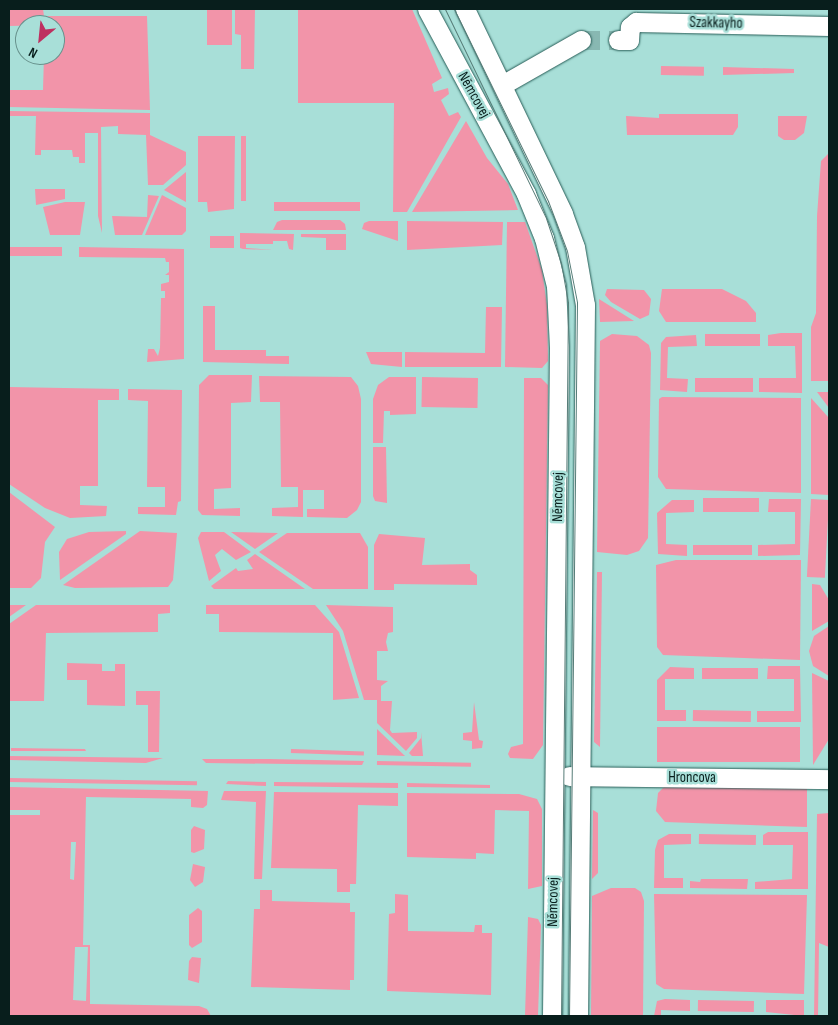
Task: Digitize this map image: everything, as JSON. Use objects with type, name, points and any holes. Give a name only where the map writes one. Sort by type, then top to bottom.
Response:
[{"type":"street","name":"Němcovej","points":[[427,9],[526,194],[544,238],[556,286],[559,347],[552,1016]]},
{"type":"street","name":"Němcovej","points":[[465,9],[563,214],[575,247],[585,305],[578,1016]]},
{"type":"street","name":"Szakkayho","points":[[618,40],[629,40],[630,27],[636,22],[829,26]]},
{"type":"street","points":[[502,85],[581,40]]},
{"type":"street","name":"Hroncova","points":[[555,776],[829,779]]},
{"type":"shaded area","points":[[10,9],[43,9],[44,15],[15,15],[15,26],[9,26]]},
{"type":"shaded area","points":[[207,9],[232,9],[232,45],[207,45]]},
{"type":"shaded area","points":[[235,9],[255,9],[254,69],[241,69],[241,35],[235,34]]},
{"type":"shaded area","points":[[298,9],[412,9],[442,78],[432,84],[434,92],[448,88],[449,94],[441,100],[449,116],[458,112],[461,117],[407,212],[393,212],[394,103],[298,103]]},
{"type":"shaded area","points":[[65,16],[147,16],[150,110],[9,107],[9,90],[43,90],[44,65],[65,65]]},
{"type":"shaded area","points":[[661,66],[704,67],[704,76],[661,75]]},
{"type":"shaded area","points":[[723,67],[794,69],[794,73],[723,75]]},
{"type":"shaded area","points":[[9,111],[150,113],[150,135],[186,152],[186,165],[163,185],[148,185],[146,135],[118,134],[118,126],[101,127],[102,233],[98,216],[98,133],[85,133],[85,163],[79,163],[79,157],[73,157],[72,150],[41,150],[41,155],[35,155],[36,116],[9,116]]},
{"type":"shaded area","points":[[659,114],[738,114],[738,127],[733,135],[627,135],[626,116],[659,118]]},
{"type":"shaded area","points":[[778,116],[807,116],[804,133],[795,140],[784,140],[778,136]]},
{"type":"shaded area","points":[[466,121],[487,158],[508,184],[518,210],[412,212]]},
{"type":"shaded area","points":[[198,136],[235,136],[234,209],[208,212],[207,202],[198,202]]},
{"type":"shaded area","points":[[241,136],[246,136],[246,201],[241,201]]},
{"type":"shaded area","points":[[829,153],[829,381],[811,381],[811,327],[816,313],[817,216],[821,161]]},
{"type":"shaded area","points":[[186,172],[186,202],[164,190]]},
{"type":"shaded area","points":[[35,189],[65,189],[65,199],[36,205]]},
{"type":"shaded area","points":[[148,195],[159,196],[142,235],[115,235],[112,216],[147,217]]},
{"type":"shaded area","points":[[162,195],[186,208],[186,231],[182,235],[145,235]]},
{"type":"shaded area","points":[[65,202],[85,202],[80,235],[50,235],[43,207]]},
{"type":"shaded area","points":[[274,202],[360,202],[360,211],[274,211]]},
{"type":"shaded area","points":[[282,220],[340,220],[345,224],[346,230],[273,230],[277,222]]},
{"type":"shaded area","points":[[369,221],[398,221],[398,241],[362,229],[364,223]]},
{"type":"shaded area","points":[[407,221],[503,222],[502,245],[407,250]]},
{"type":"shaded area","points":[[507,222],[525,222],[542,270],[547,306],[548,361],[542,368],[505,367]]},
{"type":"shaded area","points":[[240,233],[294,234],[293,250],[289,249],[287,241],[273,241],[273,244],[246,244],[246,248],[273,250],[243,249],[240,248]]},
{"type":"shaded area","points":[[301,234],[346,234],[346,250],[326,250],[326,238],[301,237]]},
{"type":"shaded area","points":[[210,236],[234,236],[234,248],[210,248]]},
{"type":"shaded area","points":[[9,247],[62,247],[62,256],[9,256]]},
{"type":"shaded area","points":[[79,247],[184,249],[184,359],[147,362],[148,349],[154,349],[158,356],[160,348],[161,298],[165,298],[165,291],[161,291],[161,284],[169,282],[169,275],[165,275],[169,272],[169,262],[166,262],[165,258],[79,257]]},
{"type":"shaded area","points":[[607,289],[644,290],[651,299],[649,315],[640,319],[611,302],[605,295]]},
{"type":"shaded area","points":[[662,289],[722,289],[746,301],[756,313],[756,322],[666,322],[659,311]]},
{"type":"shaded area","points":[[599,299],[634,321],[600,322]]},
{"type":"shaded area","points":[[203,306],[215,306],[215,350],[266,350],[266,356],[289,356],[289,364],[203,362]]},
{"type":"shaded area","points":[[486,307],[502,307],[501,367],[405,367],[405,352],[485,353]]},
{"type":"shaded area","points":[[802,333],[802,393],[759,392],[759,378],[796,378],[795,346],[768,346],[768,335]]},
{"type":"shaded area","points":[[612,334],[637,336],[649,345],[651,353],[648,538],[639,551],[627,555],[597,552],[600,341]]},
{"type":"shaded area","points":[[705,334],[760,334],[760,346],[705,346]]},
{"type":"shaded area","points":[[696,335],[697,346],[668,347],[667,378],[688,379],[687,392],[660,390],[661,343],[666,337]]},
{"type":"shaded area","points":[[366,352],[402,352],[402,367],[371,364]]},
{"type":"shaded area","points":[[209,375],[252,375],[251,402],[231,403],[231,488],[214,489],[214,509],[240,508],[240,516],[202,515],[198,510],[199,385]]},
{"type":"shaded area","points":[[259,376],[351,377],[358,386],[361,399],[361,502],[357,510],[347,518],[307,517],[307,509],[324,509],[324,490],[303,490],[303,517],[272,516],[272,508],[298,507],[298,487],[281,487],[280,402],[260,402]]},
{"type":"shaded area","points":[[389,377],[416,377],[416,414],[390,415],[390,411],[384,411],[383,443],[373,443],[373,399],[378,385]]},
{"type":"shaded area","points":[[422,377],[478,378],[477,408],[421,407]]},
{"type":"shaded area","points":[[524,378],[541,378],[548,385],[543,745],[533,759],[510,758],[508,754],[511,747],[523,744]]},
{"type":"shaded area","points":[[695,378],[753,378],[753,392],[695,392]]},
{"type":"shaded area","points":[[9,387],[119,389],[119,400],[98,400],[98,486],[80,486],[80,505],[107,506],[106,516],[70,518],[45,508],[9,484]]},
{"type":"shaded area","points":[[128,389],[182,390],[181,501],[178,502],[176,515],[138,514],[138,507],[165,507],[165,487],[147,487],[148,401],[128,400]]},
{"type":"shaded area","points":[[817,392],[829,392],[829,408]]},
{"type":"shaded area","points":[[662,397],[801,398],[801,493],[666,489],[658,477],[659,399]]},
{"type":"shaded area","points":[[811,398],[829,418],[829,495],[811,494]]},
{"type":"shaded area","points":[[373,447],[386,447],[387,503],[375,501],[373,496]]},
{"type":"shaded area","points":[[9,492],[55,527],[45,542],[41,578],[31,588],[9,588]]},
{"type":"shaded area","points":[[703,498],[759,498],[759,512],[703,512]]},
{"type":"shaded area","points":[[769,499],[801,499],[800,555],[758,556],[758,545],[795,544],[795,512],[768,512]]},
{"type":"shaded area","points":[[811,499],[829,500],[825,578],[807,577]]},
{"type":"shaded area","points":[[672,500],[694,500],[694,512],[666,513],[666,544],[687,545],[687,556],[658,554],[657,513]]},
{"type":"shaded area","points":[[126,531],[126,534],[60,580],[59,552],[67,539],[89,532]]},
{"type":"shaded area","points":[[140,531],[177,533],[173,580],[168,587],[75,588],[63,585]]},
{"type":"shaded area","points":[[201,532],[224,532],[251,552],[236,560],[222,549],[215,555],[221,571],[209,581],[198,538]]},
{"type":"shaded area","points":[[231,532],[278,533],[255,549]]},
{"type":"shaded area","points":[[287,533],[360,533],[368,547],[368,589],[313,589],[259,552]]},
{"type":"shaded area","points":[[379,534],[425,538],[422,565],[470,564],[470,570],[477,575],[477,585],[394,584],[394,590],[374,590],[374,545]]},
{"type":"shaded area","points":[[693,545],[752,545],[752,555],[693,555]]},
{"type":"shaded area","points":[[255,554],[305,589],[214,589],[211,586],[236,568],[238,571],[253,569],[247,560]]},
{"type":"shaded area","points":[[676,560],[801,560],[800,660],[663,655],[657,647],[656,565]]},
{"type":"shaded area","points":[[597,572],[602,572],[600,747],[594,742]]},
{"type":"shaded area","points":[[812,584],[820,585],[829,600],[829,621],[812,631]]},
{"type":"shaded area","points":[[9,605],[26,605],[9,617]]},
{"type":"shaded area","points":[[36,605],[170,605],[170,613],[158,614],[158,632],[46,633],[44,701],[9,701],[9,624]]},
{"type":"shaded area","points":[[206,605],[315,605],[339,632],[359,698],[333,700],[333,633],[219,632],[219,614],[206,614]]},
{"type":"shaded area","points":[[326,605],[393,607],[393,632],[388,633],[386,642],[388,651],[377,651],[377,680],[388,681],[381,686],[381,701],[392,701],[390,730],[392,733],[417,732],[417,738],[406,751],[377,723],[377,700],[364,700],[343,631]]},
{"type":"shaded area","points":[[829,626],[829,676],[813,666],[809,651],[814,636]]},
{"type":"shaded area","points":[[67,663],[102,664],[102,671],[115,671],[115,664],[125,664],[125,706],[87,705],[87,680],[67,680]]},
{"type":"shaded area","points":[[768,666],[800,666],[801,722],[757,722],[757,711],[794,711],[794,679],[767,679]]},
{"type":"shaded area","points":[[670,667],[694,668],[694,679],[665,679],[665,710],[686,710],[686,721],[657,721],[657,680]]},
{"type":"shaded area","points":[[702,668],[758,668],[758,679],[702,679]]},
{"type":"shaded area","points":[[812,673],[829,681],[829,739],[813,765]]},
{"type":"shaded area","points":[[136,691],[160,691],[159,752],[148,752],[148,705],[136,705]]},
{"type":"shaded area","points":[[474,702],[479,740],[483,741],[482,748],[472,749],[472,741],[463,740],[463,733],[472,732]]},
{"type":"shaded area","points":[[693,710],[751,711],[751,722],[693,721]]},
{"type":"shaded area","points":[[657,727],[800,727],[800,762],[657,762]]},
{"type":"shaded area","points":[[377,729],[405,756],[377,755]]},
{"type":"shaded area","points":[[421,732],[423,756],[412,756],[409,753],[421,738]]},
{"type":"shaded area","points":[[11,748],[85,749],[86,751],[11,751]]},
{"type":"shaded area","points":[[291,749],[364,752],[364,756],[291,753]]},
{"type":"shaded area","points":[[9,756],[163,758],[146,763],[9,760]]},
{"type":"shaded area","points":[[202,759],[364,761],[362,765],[206,763]]},
{"type":"shaded area","points":[[377,761],[471,763],[471,767],[377,765]]},
{"type":"shaded area","points":[[9,778],[197,781],[197,785],[9,782]]},
{"type":"shaded area","points":[[228,781],[266,782],[266,786],[226,784]]},
{"type":"shaded area","points":[[274,782],[398,783],[398,788],[274,786]]},
{"type":"shaded area","points":[[407,783],[490,785],[490,788],[407,787]]},
{"type":"shaded area","points":[[665,786],[807,788],[807,827],[665,822],[656,811],[658,793]]},
{"type":"shaded area","points":[[9,787],[208,791],[207,805],[203,808],[191,807],[191,799],[86,797],[83,945],[90,945],[90,1004],[199,1006],[207,1009],[211,1016],[9,1016],[9,815],[40,815],[40,810],[9,810]],"holes":[[[71,842],[76,842],[74,880],[70,879]],[[75,947],[88,947],[86,1001],[73,1000]]]},
{"type":"shaded area","points":[[224,791],[266,791],[262,879],[254,879],[256,802],[221,800]]},
{"type":"shaded area","points":[[274,792],[398,793],[398,806],[358,805],[356,884],[350,884],[350,892],[337,892],[337,869],[271,868]]},
{"type":"shaded area","points":[[407,793],[519,794],[537,799],[542,809],[542,886],[528,889],[529,811],[495,810],[494,854],[476,853],[476,859],[407,857]]},
{"type":"shaded area","points":[[593,810],[598,813],[598,873],[592,879]]},
{"type":"shaded area","points":[[829,813],[829,947],[819,943],[818,1016],[814,1016],[817,814]]},
{"type":"shaded area","points":[[194,826],[205,830],[204,849],[194,853],[191,852],[191,830]]},
{"type":"shaded area","points":[[768,832],[808,832],[808,889],[755,889],[755,882],[792,879],[793,845],[763,845],[763,835]]},
{"type":"shaded area","points":[[669,834],[691,834],[691,844],[664,845],[664,878],[683,878],[683,888],[654,888],[655,850],[658,840]]},
{"type":"shaded area","points":[[699,834],[756,835],[756,845],[699,844]]},
{"type":"shaded area","points":[[193,864],[205,867],[203,882],[195,887],[190,880]]},
{"type":"shaded area","points":[[701,879],[748,879],[747,889],[690,888],[690,881],[700,882]]},
{"type":"shaded area","points":[[611,888],[635,888],[641,892],[644,901],[643,1016],[591,1016],[592,896]]},
{"type":"shaded area","points":[[260,890],[272,890],[272,901],[350,903],[350,912],[355,912],[354,980],[350,980],[350,990],[251,987],[254,909],[260,909]]},
{"type":"shaded area","points":[[395,894],[408,895],[408,931],[474,932],[475,925],[482,925],[482,933],[492,933],[491,995],[387,991],[389,914],[395,913]]},
{"type":"shaded area","points":[[654,894],[807,895],[804,994],[664,989],[656,984]]},
{"type":"shaded area","points":[[198,908],[202,911],[202,942],[192,948],[189,945],[189,915]]},
{"type":"shaded area","points":[[528,917],[538,919],[541,925],[538,1016],[525,1016]]},
{"type":"shaded area","points":[[192,957],[201,958],[199,983],[188,980],[189,961]]},
{"type":"shaded area","points":[[665,999],[690,1000],[690,1011],[661,1010],[661,1016],[654,1016],[657,1001]]},
{"type":"shaded area","points":[[698,1000],[754,1001],[754,1012],[698,1011]]},
{"type":"shaded area","points":[[766,1000],[804,1000],[804,1016],[766,1012]]},
{"type":"tunnel","points":[[581,40],[618,40]]},
{"type":"tram line","points":[[445,9],[546,218],[561,263],[568,302],[561,1016]]},
{"type":"tram line","points":[[454,9],[548,201],[567,251],[577,302],[569,1016]]}]
